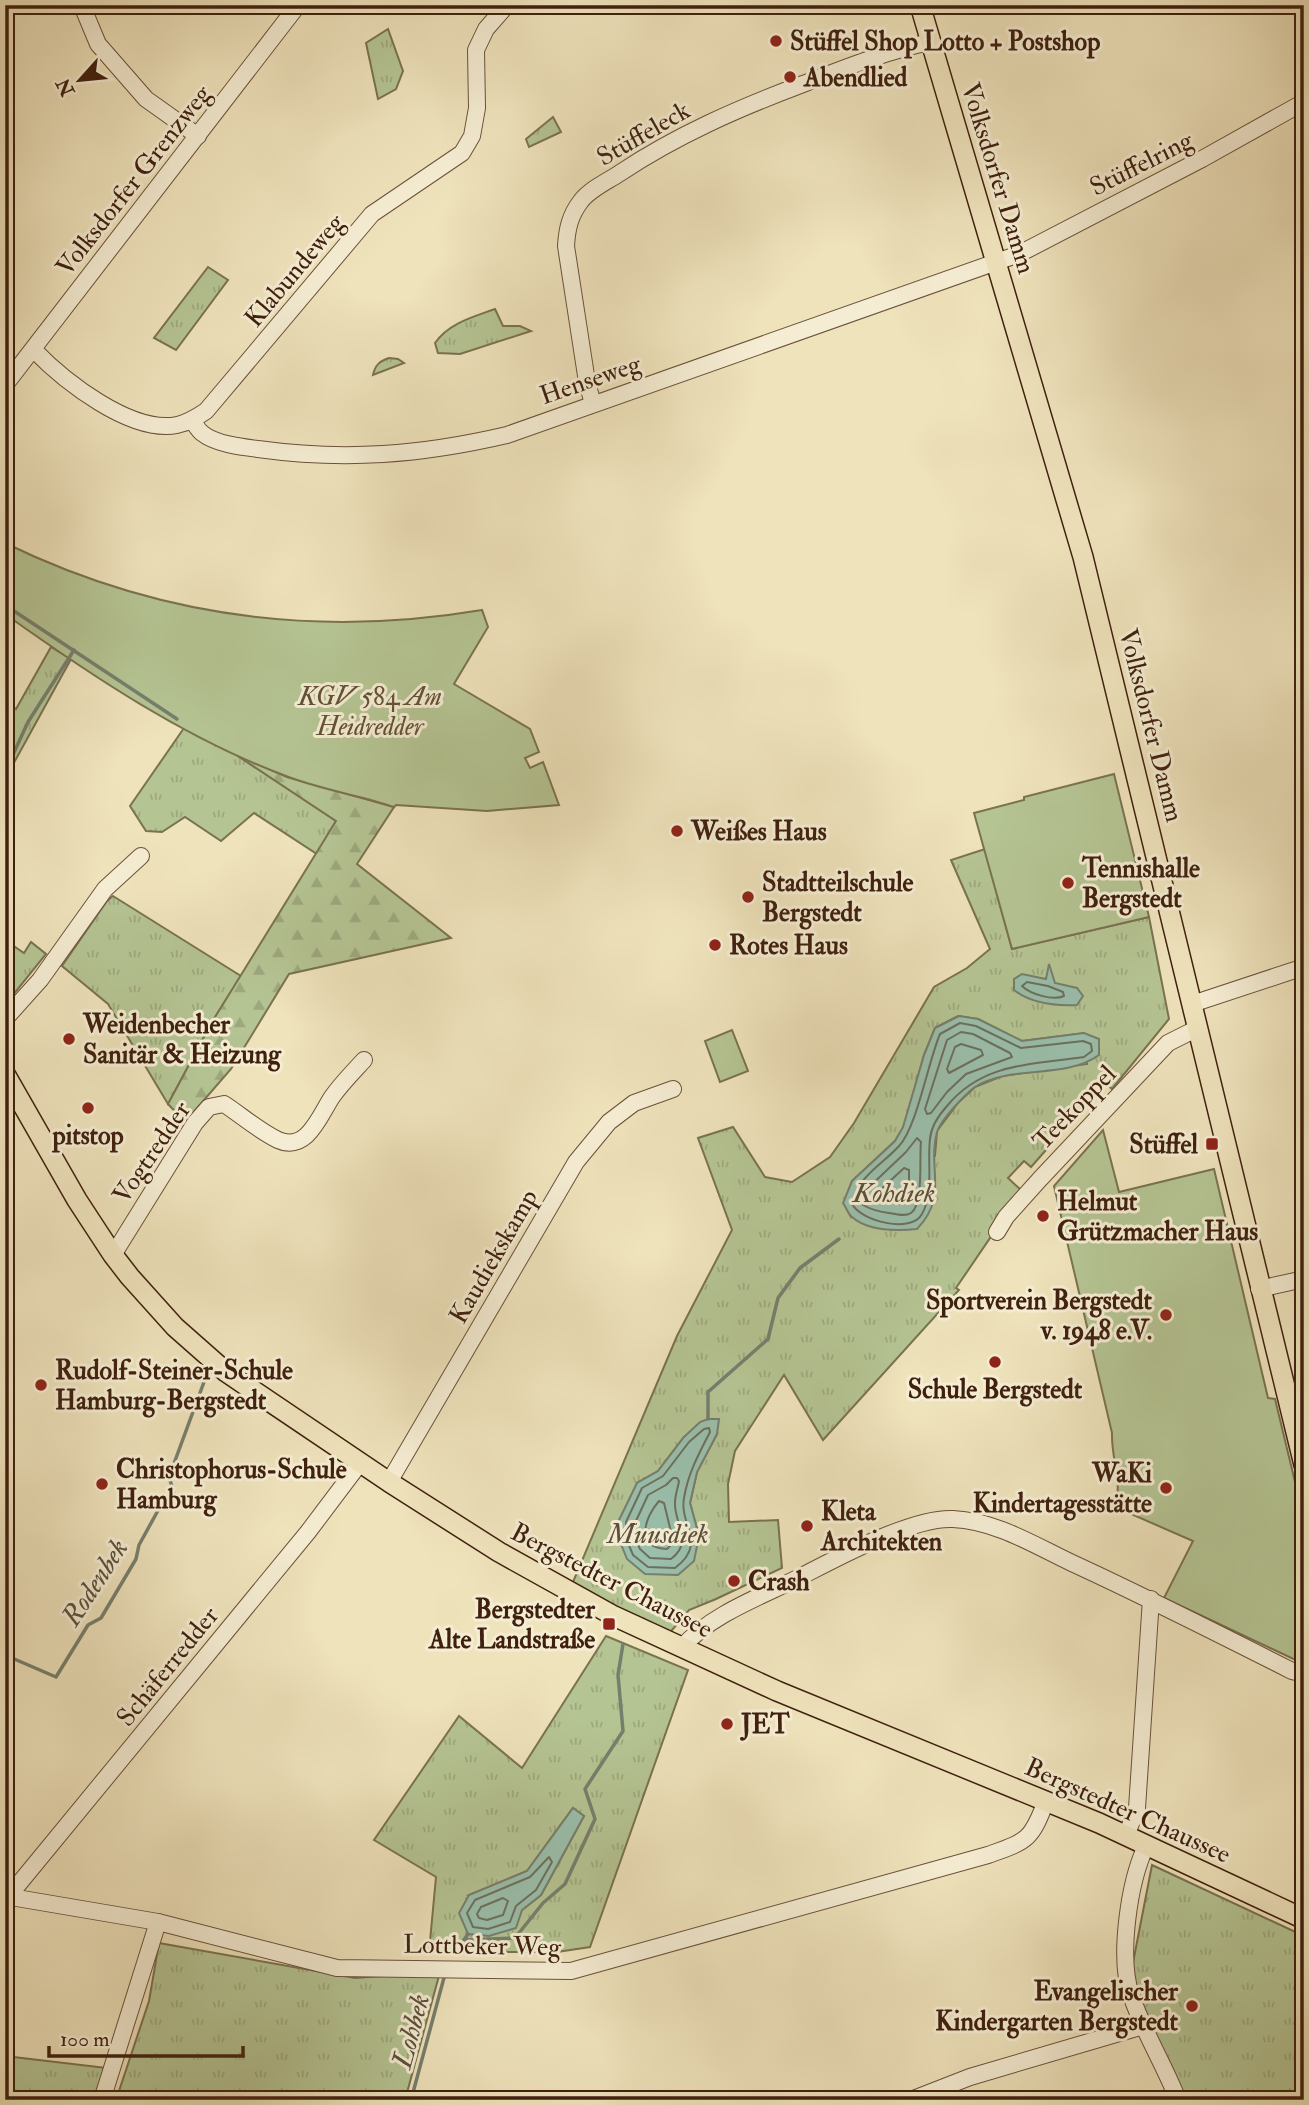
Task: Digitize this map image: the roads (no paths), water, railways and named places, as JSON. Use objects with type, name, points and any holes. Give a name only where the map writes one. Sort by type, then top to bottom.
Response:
[{"type":"main road","name":"Volksdorfer Damm","points":[[920,5],[1083,557],[1259,1289],[1304,1465]]},
{"type":"main road","name":"Bergstedter Chaussee","points":[[5,1074],[77,1200],[113,1255],[175,1327],[211,1360],[274,1406],[389,1482],[567,1592],[682,1647],[777,1691],[1046,1801],[1304,1919]]},
{"type":"street","name":"Volksdorfer Grenzweg","points":[[5,385],[298,5]]},
{"type":"street","name":"Klabundeweg","points":[[192,420],[206,411],[223,392],[372,214],[462,153],[472,136],[477,108],[476,50],[486,29],[507,5]]},
{"type":"street","points":[[83,8],[98,44],[146,99],[198,136]]},
{"type":"street","name":"Stüffeleck","points":[[593,404],[587,382],[566,246],[567,229],[573,211],[583,198],[688,132],[736,110],[862,62],[930,41]]},
{"type":"street","name":"Stüffelring","points":[[997,262],[1019,254],[1179,171],[1304,102]]},
{"type":"street","name":"Henseweg","points":[[192,420],[201,433],[214,439],[245,447],[306,456],[372,456],[483,440],[507,435],[997,262]]},
{"type":"street","points":[[34,350],[77,387],[127,416],[163,426],[192,420]]},
{"type":"street","points":[[5,1018],[40,980],[105,889],[141,856]]},
{"type":"street","points":[[1192,1004],[1304,967]]},
{"type":"street","name":"Teekoppel","points":[[997,1232],[1006,1217],[1040,1179],[1168,1043],[1198,1028]]},
{"type":"street","name":"Vogtredder","points":[[113,1255],[195,1123],[209,1107],[224,1104],[279,1141],[299,1141],[309,1134],[332,1098],[364,1059]]},
{"type":"street","name":"Kaudiekskamp","points":[[389,1482],[576,1162],[609,1122],[634,1103],[673,1089]]},
{"type":"street","points":[[1259,1289],[1304,1279]]},
{"type":"street","name":"Schäferredder","points":[[6,1900],[257,1594],[360,1463]]},
{"type":"street","points":[[682,1647],[702,1628],[836,1559],[919,1523],[952,1519],[984,1524],[1015,1535],[1151,1599],[1292,1671],[1304,1674]]},
{"type":"street","points":[[1126,1836],[1137,1808],[1151,1599]]},
{"type":"street","name":"Lottbeker Weg","points":[[6,1900],[159,1922],[337,1968],[572,1971],[988,1855],[1022,1843],[1033,1832],[1046,1801]]},
{"type":"street","points":[[1146,1846],[1130,1892],[1125,1972],[1143,2026],[1178,2100]]},
{"type":"street","points":[[102,2100],[159,1922]]},
{"type":"street","points":[[911,2100],[970,2077],[1143,2026]]},
{"type":"water","points":[[1049,964],[1055,983],[1077,988],[1083,996],[1077,1005],[1044,1003],[1014,990],[1014,979],[1022,974],[1046,979]]},
{"type":"water","name":"Kohdiek","points":[[959,1016],[978,1019],[1022,1041],[1084,1033],[1099,1039],[1099,1055],[1070,1067],[1005,1076],[975,1087],[953,1108],[937,1132],[934,1158],[935,1193],[927,1217],[917,1229],[883,1229],[859,1222],[851,1216],[843,1203],[852,1181],[895,1141],[903,1127],[924,1055],[935,1028]]},
{"type":"water","name":"Muusdiek","points":[[719,1419],[717,1434],[697,1472],[690,1503],[699,1536],[694,1561],[678,1575],[645,1574],[627,1559],[619,1539],[619,1520],[637,1483],[658,1471],[684,1437],[700,1422]]},
{"type":"water","points":[[573,1808],[584,1816],[541,1895],[522,1910],[516,1928],[489,1936],[468,1934],[459,1913],[469,1895],[527,1871]]},
{"type":"waterway","points":[[5,605],[177,719]]},
{"type":"waterway","points":[[5,772],[28,722],[74,650]]},
{"type":"waterway","name":"Lohbek","points":[[708,1419],[708,1392],[768,1339],[778,1298],[800,1268],[839,1239]]},
{"type":"waterway","name":"Rodenbek","points":[[5,1655],[56,1677],[88,1625],[101,1618],[136,1559],[139,1545],[161,1505],[169,1504],[174,1493],[169,1477],[204,1382]]},
{"type":"waterway","name":"Lohbek","points":[[464,1940],[515,1938],[543,1903],[565,1884],[595,1819],[585,1789],[623,1731],[618,1675],[623,1644]]},
{"type":"waterway","name":"Lohbek","points":[[464,1940],[468,1934]]},
{"type":"waterway","name":"Lohbek","points":[[411,2100],[445,1974]]},
{"type":"place","name":"Stüffel Shop Lotto + Postshop","points":[[776,41]]},
{"type":"place","name":"Abendlied","points":[[790,77]]},
{"type":"place","name":"Weißes Haus","points":[[677,831]]},
{"type":"place","name":"Tennishalle Bergstedt","points":[[1068,883]]},
{"type":"place","name":"Stadtteilschule Bergstedt","points":[[748,897]]},
{"type":"place","name":"Rotes Haus","points":[[715,945]]},
{"type":"place","name":"Weidenbecher Sanitär & Heizung","points":[[69,1039]]},
{"type":"place","name":"pitstop","points":[[88,1108]]},
{"type":"place","name":"Stüffel","points":[[1212,1144]]},
{"type":"place","name":"Helmut Grützmacher Haus","points":[[1043,1216]]},
{"type":"place","name":"Sportverein Bergstedt v. 1948 e.V.","points":[[1166,1315]]},
{"type":"place","name":"Schule Bergstedt","points":[[995,1362]]},
{"type":"place","name":"Rudolf-Steiner-Schule Hamburg-Bergstedt","points":[[41,1385]]},
{"type":"place","name":"Christophorus-Schule Hamburg","points":[[102,1484]]},
{"type":"place","name":"WaKi Kindertagesstätte","points":[[1166,1488]]},
{"type":"place","name":"Kleta Architekten","points":[[807,1526]]},
{"type":"place","name":"Crash","points":[[734,1581]]},
{"type":"place","name":"Bergstedter Alte Landstraße","points":[[609,1624]]},
{"type":"place","name":"JET","points":[[727,1724]]},
{"type":"place","name":"Evangelischer Kindergarten Bergstedt","points":[[1192,2006]]},
{"type":"park label","name":"KGV 584 Am Heidredder","points":[[370,711]]}]
